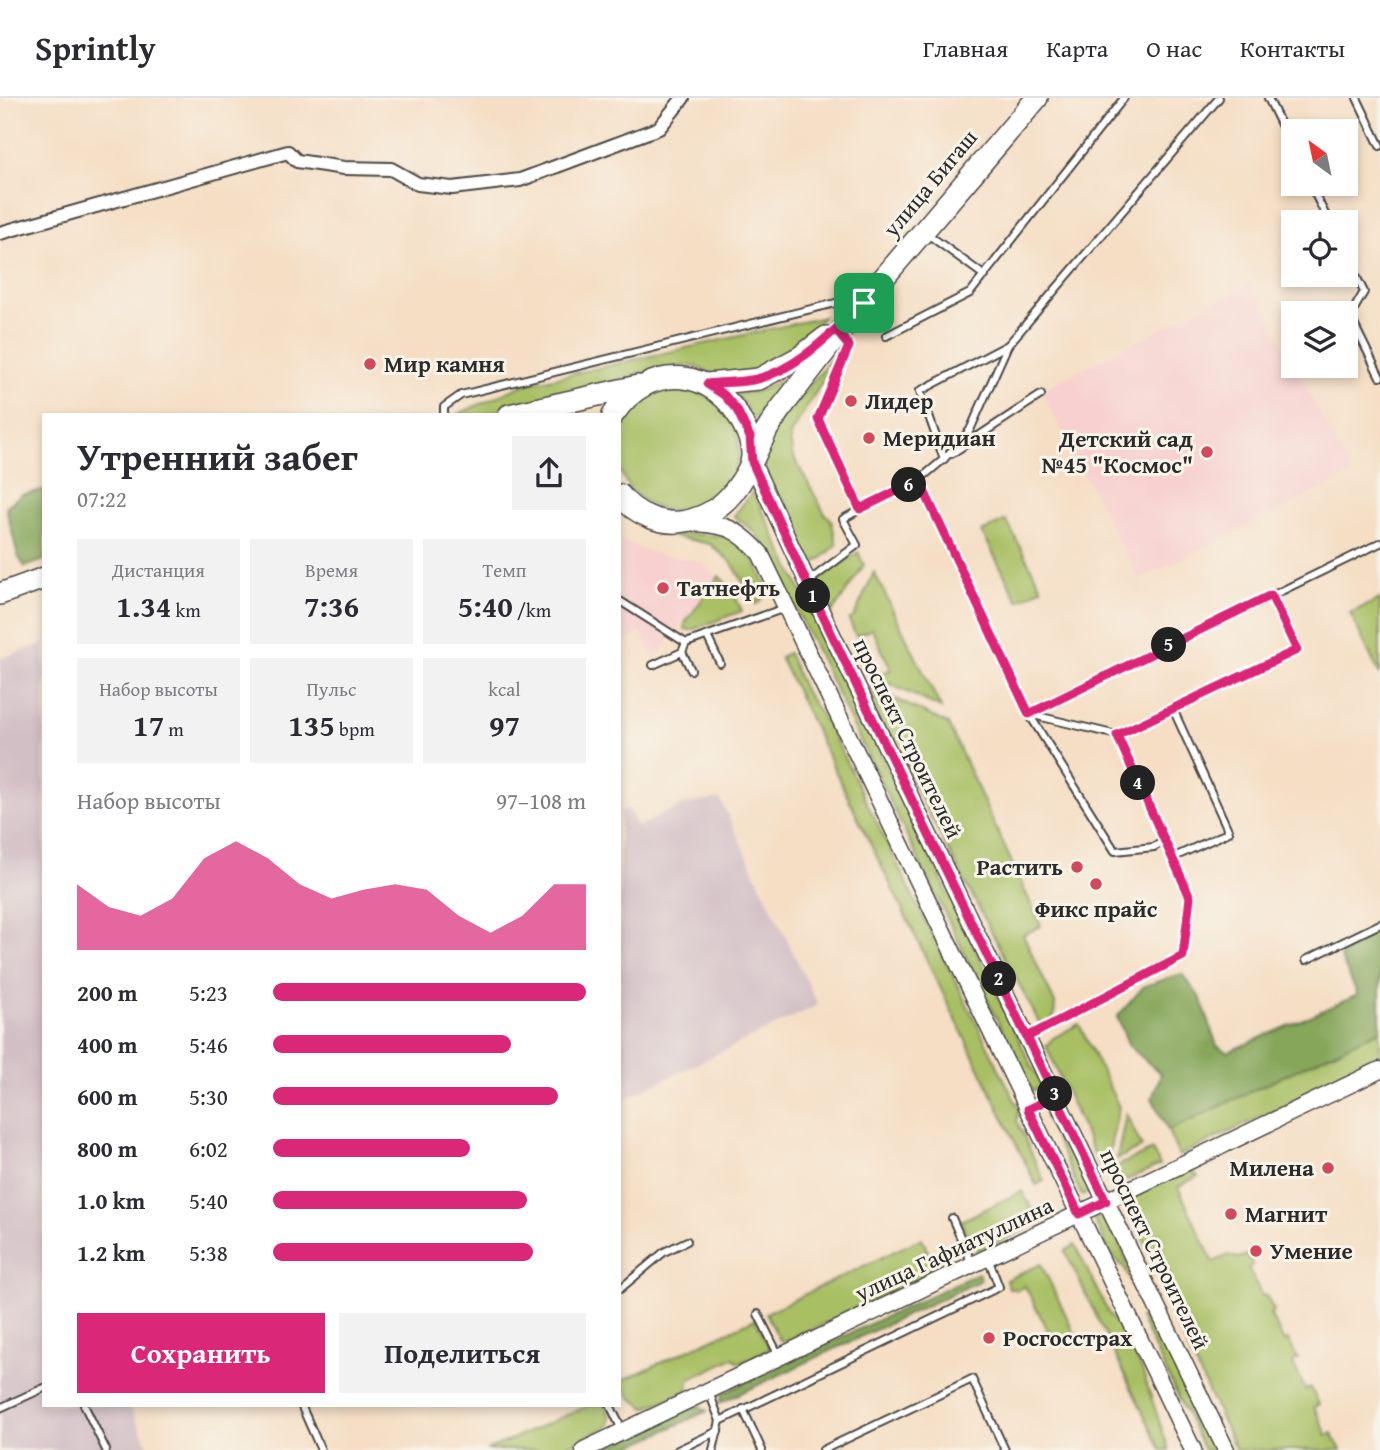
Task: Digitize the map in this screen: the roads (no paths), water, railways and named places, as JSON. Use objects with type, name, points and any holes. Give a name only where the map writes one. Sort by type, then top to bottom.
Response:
[{"type":"main road","name":"улица Бигаш","points":[[683,522],[706,516],[727,501],[752,462],[779,411],[866,299],[1037,98]]},
{"type":"main road","name":"улица Бигаш","points":[[707,384],[759,379],[781,369],[823,340],[866,299]]},
{"type":"main road","points":[[518,413],[665,377],[687,377],[707,384],[724,395],[737,410],[750,437],[752,462]]},
{"type":"main road","points":[[614,413],[623,399],[643,384]]},
{"type":"main road","points":[[621,496],[641,514],[661,521],[683,522]]},
{"type":"main road","points":[[0,594],[42,579]]},
{"type":"street","points":[[0,233],[288,152],[297,161],[344,169],[391,169],[418,184],[452,188],[520,180],[659,128],[682,98]]},
{"type":"street","name":"проспект Строителей","points":[[752,462],[807,583],[1226,1450]]},
{"type":"street","points":[[683,522],[724,526],[742,534],[760,553],[1193,1450]]},
{"type":"street","name":"улица Гафиатуллина","points":[[584,1450],[1380,1070]]},
{"type":"street","points":[[1028,1109],[1056,1096]]},
{"type":"street","points":[[1126,1310],[1153,1297]]},
{"type":"lane","points":[[886,336],[970,293],[1124,98]]},
{"type":"lane","points":[[944,459],[971,430],[1008,345],[1219,98]]},
{"type":"lane","points":[[1268,98],[1281,125]]},
{"type":"lane","points":[[1357,98],[1380,146]]},
{"type":"lane","points":[[924,232],[985,276]]},
{"type":"lane","points":[[1358,280],[1364,292],[1350,316],[1380,377]]},
{"type":"lane","points":[[444,413],[444,407],[461,396],[866,299]]},
{"type":"lane","points":[[839,334],[849,346],[818,419],[860,509]]},
{"type":"lane","points":[[944,459],[920,391],[1008,345]]},
{"type":"lane","points":[[807,583],[857,545],[843,519],[919,480],[944,459],[1041,395]]},
{"type":"lane","points":[[919,480],[1029,714],[1115,851],[1154,847],[1164,841]]},
{"type":"lane","points":[[1029,714],[1380,543]]},
{"type":"lane","points":[[1029,714],[1117,735],[1297,650],[1271,595]]},
{"type":"lane","points":[[621,602],[686,643]]},
{"type":"lane","points":[[653,665],[682,652],[686,643],[787,608]]},
{"type":"lane","points":[[707,636],[720,663]]},
{"type":"lane","points":[[682,652],[691,670]]},
{"type":"lane","points":[[1172,858],[1229,832],[1173,709]]},
{"type":"lane","points":[[1027,1037],[1183,956],[1190,897],[1117,735]]},
{"type":"lane","points":[[1306,960],[1380,924]]},
{"type":"lane","points":[[951,1218],[972,1265]]},
{"type":"lane","points":[[621,1288],[664,1252],[687,1241]]},
{"type":"lane","points":[[720,1421],[999,1287],[988,1258]]},
{"type":"lane","points":[[758,1314],[779,1357]]},
{"type":"lane","points":[[823,1450],[972,1379],[1005,1450]]},
{"type":"lane","points":[[0,1408],[42,1389]]},
{"type":"lane","points":[[708,1391],[720,1421],[713,1450]]},
{"type":"lane","points":[[85,1407],[106,1450]]},
{"type":"lane","points":[[302,1407],[321,1450]]},
{"type":"lane","points":[[611,1407],[622,1432]]},
{"type":"lane","points":[[743,1409],[762,1450]]},
{"type":"lane","points":[[677,1450],[718,1431]]},
{"type":"place","name":"Мир камня","points":[[370,364]]},
{"type":"place","name":"Лидер","points":[[851,401]]},
{"type":"place","name":"Меридиан","points":[[869,438]]},
{"type":"place","name":"Детский сад №45 \"Космос\"","points":[[1207,452]]},
{"type":"place","name":"Татнефть","points":[[663,588]]},
{"type":"place","name":"Растить","points":[[1077,867]]},
{"type":"place","name":"Фикс прайс","points":[[1096,884]]},
{"type":"place","name":"Милена","points":[[1328,1168]]},
{"type":"place","name":"Магнит","points":[[1231,1214]]},
{"type":"place","name":"Умение","points":[[1256,1251]]},
{"type":"place","name":"Росгосстрах","points":[[989,1338]]}]
